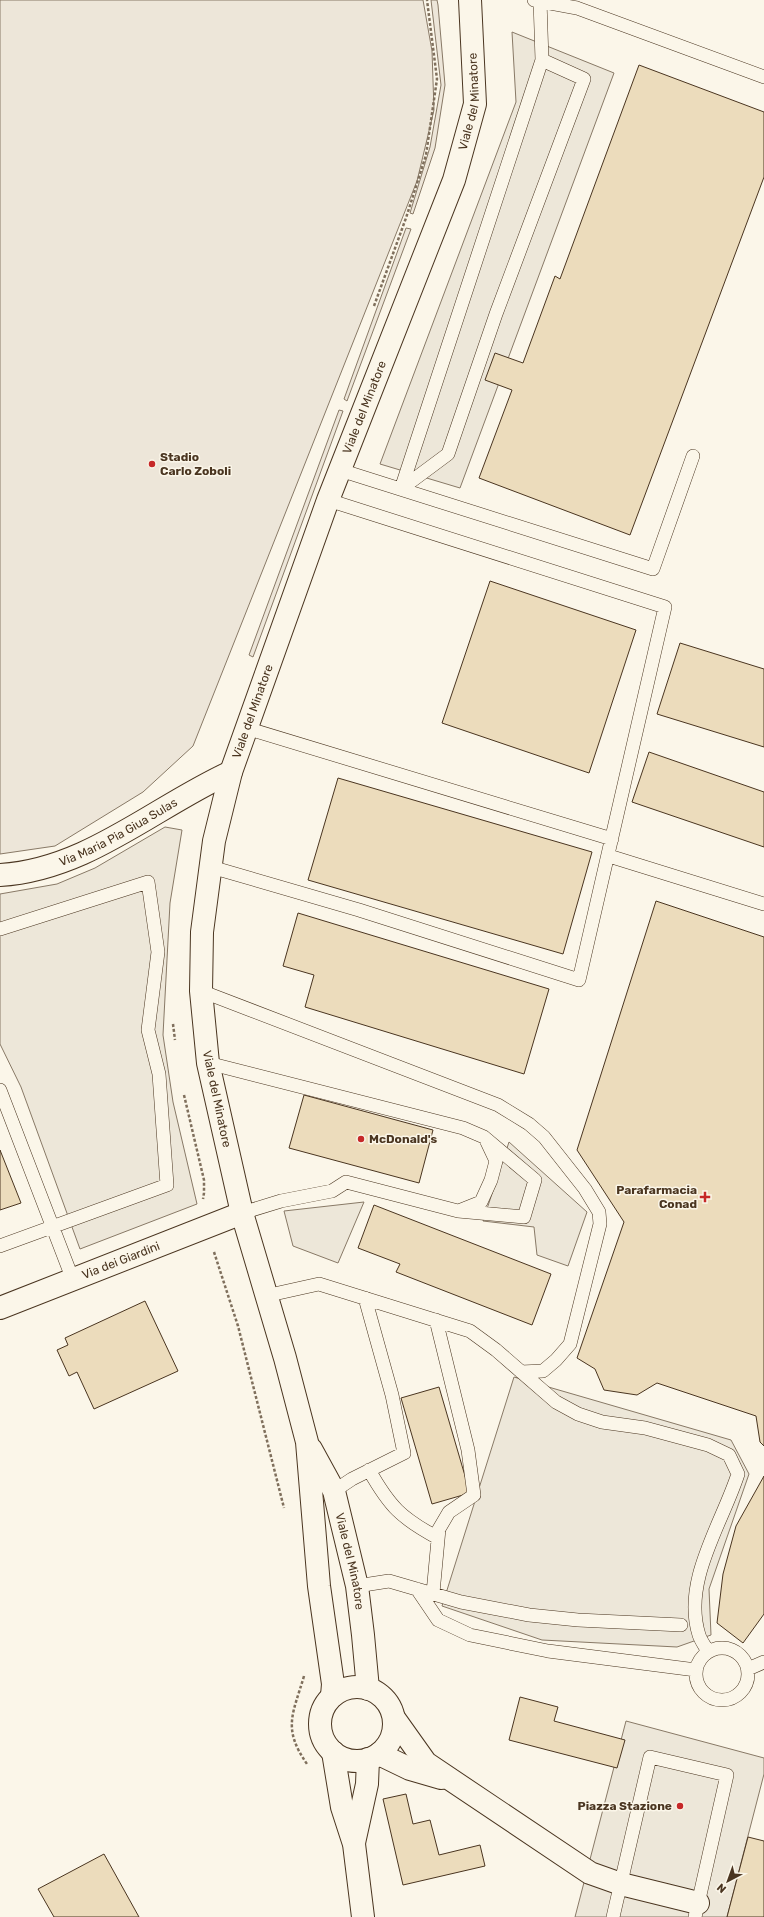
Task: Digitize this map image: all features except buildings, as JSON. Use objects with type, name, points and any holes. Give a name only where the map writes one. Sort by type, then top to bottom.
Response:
[{"type":"main road","name":"Viale del Minatore","points":[[332,1696],[334,1684],[319,1586],[307,1442],[285,1358],[265,1296],[242,1213],[208,1063],[201,991],[202,932],[214,841],[230,772],[328,500],[454,180],[475,104],[470,0]]},
{"type":"main road","name":"Via Maria Pia Giua Sulas","points":[[0,875],[64,862],[77,857],[148,818],[196,788],[230,772]]},
{"type":"main road","name":"Via dei Giardini","points":[[0,1308],[242,1213]]},
{"type":"main road","name":"Viale del Minatore","points":[[307,1442],[334,1491],[357,1586],[368,1689]]},
{"type":"main road","points":[[394,1718],[394,1728],[386,1747],[373,1756],[356,1761],[344,1759],[333,1752],[325,1743],[321,1731],[320,1718],[324,1706],[332,1696],[349,1688],[368,1689],[377,1693],[385,1700],[394,1718],[426,1763],[451,1781],[590,1873],[696,1910]]},
{"type":"main road","points":[[333,1752],[342,1807],[354,1844],[363,1917]]},
{"type":"main road","points":[[373,1756],[451,1781]]},
{"type":"main road","points":[[354,1844],[373,1756]]},
{"type":"lane","points":[[401,489],[542,60],[538,0],[577,8],[764,77]]},
{"type":"lane","points":[[401,489],[448,454],[496,314],[584,79],[542,60]]},
{"type":"lane","points":[[340,470],[653,570],[693,456]]},
{"type":"lane","points":[[211,867],[359,910],[580,980],[665,607],[328,500]]},
{"type":"lane","points":[[246,728],[612,839]]},
{"type":"lane","points":[[608,856],[764,904]]},
{"type":"lane","points":[[0,928],[148,882],[158,952],[148,1030],[159,1074],[167,1184],[0,1246]]},
{"type":"lane","points":[[201,991],[498,1106],[529,1124],[544,1137],[585,1189],[600,1212],[600,1224],[570,1344],[544,1371],[521,1372]]},
{"type":"lane","points":[[208,1063],[463,1128],[484,1137],[534,1180],[524,1217],[458,1211],[346,1182],[332,1191],[281,1201],[242,1213]]},
{"type":"lane","points":[[0,1090],[73,1280]]},
{"type":"lane","points":[[458,1211],[480,1202],[491,1180],[496,1161],[484,1137]]},
{"type":"lane","points":[[265,1296],[319,1284],[470,1331],[496,1350],[556,1402],[578,1414],[602,1422],[644,1428],[708,1445],[729,1455],[738,1474],[698,1578],[694,1609],[700,1636],[708,1652]]},
{"type":"lane","points":[[334,1491],[352,1479],[404,1454],[392,1395],[365,1298]]},
{"type":"lane","points":[[433,1593],[439,1529],[449,1512],[474,1495],[468,1450],[436,1320]]},
{"type":"lane","points":[[370,1470],[384,1496],[398,1512],[418,1527],[438,1538]]},
{"type":"lane","points":[[357,1586],[389,1581],[461,1602],[529,1615],[681,1625]]},
{"type":"lane","points":[[417,1589],[438,1620],[470,1635],[548,1651],[696,1670]]},
{"type":"lane","points":[[718,1648],[733,1650],[744,1659],[748,1669],[746,1684],[741,1692],[732,1698],[718,1700],[706,1695],[698,1685],[696,1670],[701,1658],[708,1652],[718,1648]]},
{"type":"lane","points":[[748,1669],[764,1662]]},
{"type":"lane","points":[[613,1917],[650,1757],[727,1775],[696,1910]]},
{"type":"shaded area","name":"Stadio Carlo Zoboli","points":[[0,0],[423,0],[432,51],[434,110],[417,181],[193,746],[143,792],[55,846],[0,854]]},
{"type":"shaded area","points":[[431,0],[437,0],[438,5],[445,85],[435,148],[413,214],[410,213],[430,147],[441,85]]},
{"type":"shaded area","points":[[512,32],[614,73],[460,488],[380,464],[516,102]]},
{"type":"shaded area","points":[[406,228],[411,229],[347,401],[344,399]]},
{"type":"shaded area","points":[[339,410],[343,411],[253,657],[249,655]]},
{"type":"shaded area","points":[[165,827],[182,830],[170,903],[163,1035],[173,1102],[197,1204],[80,1249],[21,1087],[0,1044],[0,894],[57,884],[95,868]]},
{"type":"shaded area","points":[[509,1142],[587,1212],[568,1266],[537,1255],[534,1227],[483,1221]]},
{"type":"shaded area","points":[[364,1202],[338,1263],[293,1246],[284,1211]]},
{"type":"shaded area","points":[[514,1377],[731,1440],[749,1474],[709,1589],[711,1635],[677,1647],[542,1640],[442,1606]]},
{"type":"shaded area","name":"Piazza Stazione","points":[[626,1721],[764,1758],[764,1774],[727,1917],[575,1917]]},
{"type":"place","name":"Stadio Carlo Zoboli","points":[[152,464]]},
{"type":"place","name":"McDonald's","points":[[361,1139]]},
{"type":"place","name":"Parafarmacia Conad","points":[[705,1197]]},
{"type":"place","name":"Piazza Stazione","points":[[680,1806]]}]
